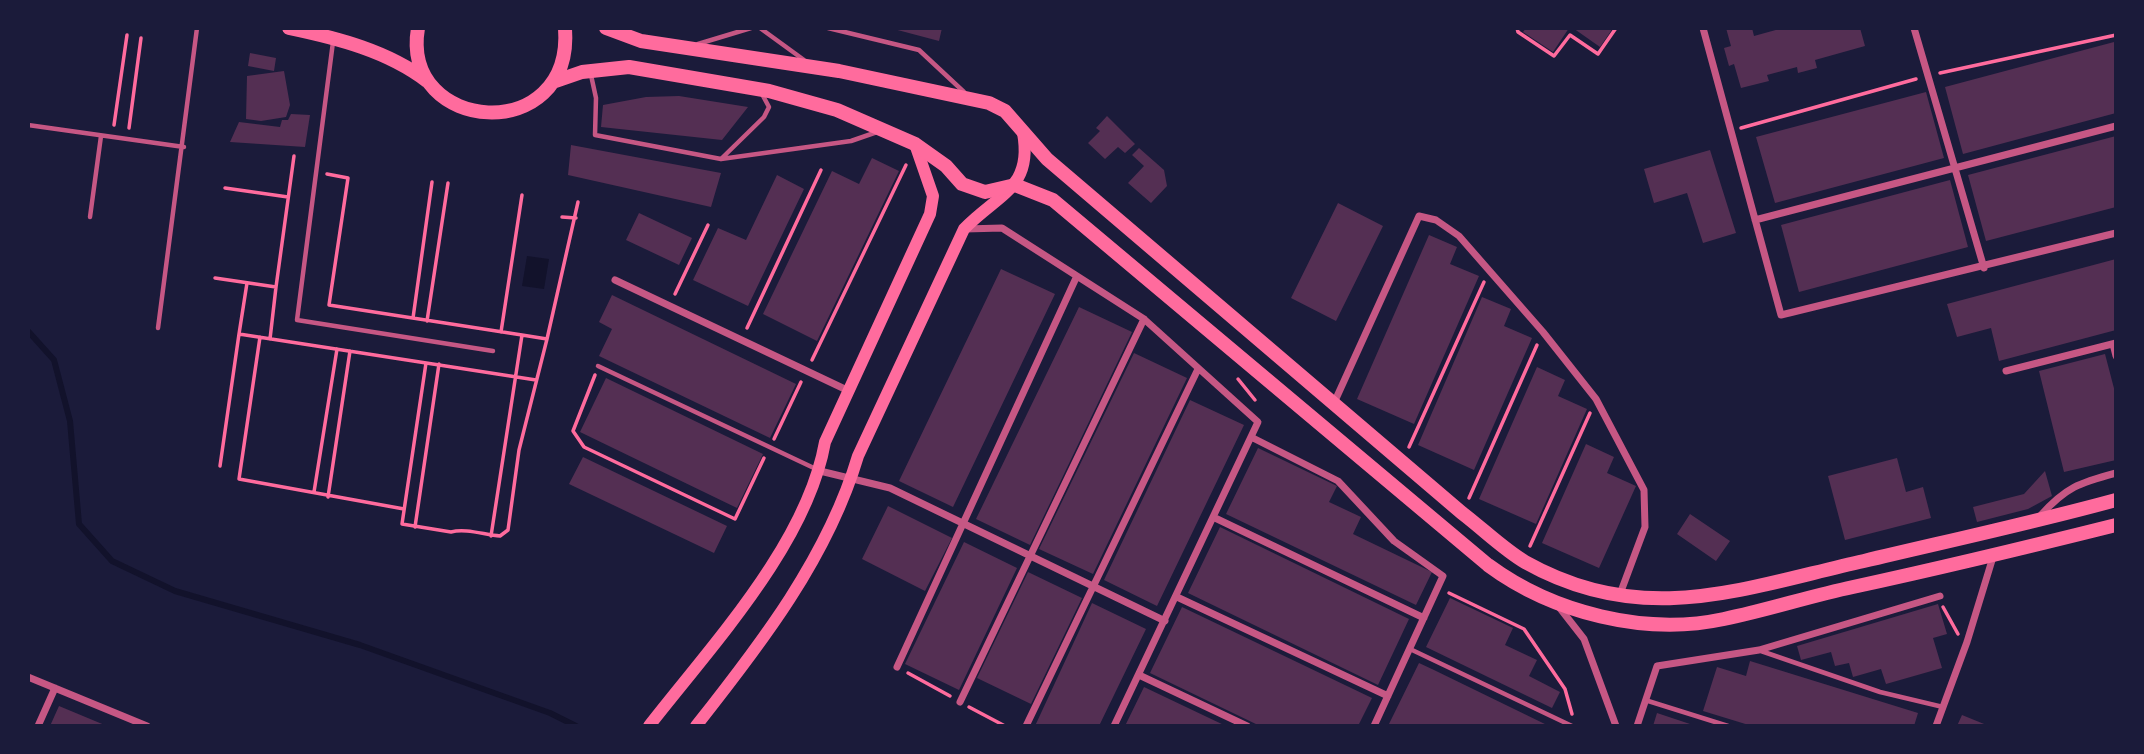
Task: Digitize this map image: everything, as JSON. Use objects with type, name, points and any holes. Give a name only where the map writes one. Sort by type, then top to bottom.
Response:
[{"type":"main road","points":[[289,28],[334,38],[409,67],[455,105],[485,114],[509,112],[531,103],[553,82],[564,56],[565,28]]},
{"type":"main road","points":[[418,28],[419,60],[432,85]]},
{"type":"main road","points":[[606,28],[641,41],[813,67],[969,98],[1005,111],[1047,159],[1462,513],[1524,561],[1571,582],[1657,600],[1720,596],[2035,522],[2116,500]]},
{"type":"main road","points":[[553,82],[591,71],[629,67],[761,90],[837,110],[915,144],[946,166],[962,184],[985,192],[1015,184],[1053,200],[1470,550],[1508,579],[1554,601],[1612,617],[1689,623],[1723,620],[1831,592],[1993,557],[2116,526]]},
{"type":"main road","points":[[696,726],[794,593],[819,549],[851,481],[858,456],[964,229],[1015,184],[1028,158],[1023,133]]},
{"type":"main road","points":[[649,726],[762,583],[820,471],[825,442],[930,214],[933,196],[915,144]]},
{"type":"street","points":[[1703,28],[1781,315],[1984,268],[2116,233]]},
{"type":"street","points":[[1913,28],[1984,268]]},
{"type":"street","points":[[1755,220],[2116,126]]},
{"type":"street","points":[[1334,402],[1419,216],[1436,220],[1459,236],[1490,269],[1596,399],[1644,490],[1645,527],[1620,594]]},
{"type":"street","points":[[964,229],[1002,228],[1028,243],[1076,278],[1144,319],[1258,422],[1114,726]]},
{"type":"street","points":[[897,667],[1076,278]]},
{"type":"street","points":[[615,280],[849,392]]},
{"type":"street","points":[[960,702],[1144,319]]},
{"type":"street","points":[[2006,371],[2114,343],[2116,356]]},
{"type":"street","points":[[1026,726],[1198,369]]},
{"type":"street","points":[[1251,437],[1338,481],[1394,541],[1443,576],[1374,726]]},
{"type":"street","points":[[820,471],[851,481],[890,488],[1165,621]]},
{"type":"street","points":[[2035,522],[2059,494],[2074,484],[2116,473]]},
{"type":"street","points":[[1213,517],[1424,618]]},
{"type":"street","points":[[1936,726],[1967,642],[1993,557]]},
{"type":"street","points":[[1637,726],[1657,666],[1759,650],[1940,596]]},
{"type":"street","points":[[1177,597],[1388,696]]},
{"type":"street","points":[[1554,601],[1584,639],[1616,726]]},
{"type":"street","points":[[1139,675],[1247,726]]},
{"type":"street","points":[[28,677],[129,723],[147,726]]},
{"type":"street","points":[[38,726],[55,688]]},
{"type":"lane","points":[[158,328],[184,147],[197,28]]},
{"type":"lane","points":[[685,48],[751,28]]},
{"type":"lane","points":[[760,28],[813,67]]},
{"type":"lane","points":[[828,28],[919,50],[969,98]]},
{"type":"lane","points":[[334,38],[297,320],[493,351]]},
{"type":"lane","points":[[591,71],[596,98],[594,135],[721,159],[852,141],[884,130]]},
{"type":"lane","points":[[721,159],[764,117],[769,107],[761,90]]},
{"type":"lane","points":[[28,125],[184,147]]},
{"type":"lane","points":[[90,217],[101,136]]},
{"type":"lane","points":[[598,366],[820,471]]},
{"type":"lane","points":[[1410,649],[1573,726]]},
{"type":"lane","points":[[1759,650],[1880,692],[1944,707]]},
{"type":"lane","points":[[1645,701],[1728,726]]},
{"type":"path","points":[[1517,28],[1518,32],[1554,57],[1570,35],[1598,54],[1616,28]]},
{"type":"path","points":[[112,138],[127,35]]},
{"type":"path","points":[[128,140],[141,38]]},
{"type":"path","points":[[598,366],[573,431],[584,447],[735,519],[915,144]]},
{"type":"path","points":[[270,339],[294,156]]},
{"type":"path","points":[[741,340],[821,170]]},
{"type":"path","points":[[316,172],[348,178],[329,305],[547,339]]},
{"type":"path","points":[[413,318],[432,182]]},
{"type":"path","points":[[427,321],[448,183]]},
{"type":"path","points":[[225,188],[288,197]]},
{"type":"path","points":[[502,332],[522,195]]},
{"type":"path","points":[[426,363],[401,524],[500,536],[508,530],[519,450],[578,202]]},
{"type":"path","points":[[562,217],[576,218]]},
{"type":"path","points":[[669,306],[708,225]]},
{"type":"path","points":[[1403,462],[1490,269]]},
{"type":"path","points":[[215,278],[276,287]]},
{"type":"path","points":[[220,466],[247,283]]},
{"type":"path","points":[[1462,513],[1543,332]]},
{"type":"path","points":[[239,334],[536,380]]},
{"type":"path","points":[[491,536],[522,335]]},
{"type":"path","points":[[260,337],[239,479],[404,509]]},
{"type":"path","points":[[314,492],[337,349]]},
{"type":"path","points":[[328,497],[350,351]]},
{"type":"path","points":[[415,527],[439,364]]},
{"type":"path","points":[[1237,378],[1263,410]]},
{"type":"path","points":[[1524,561],[1596,399]]},
{"type":"path","points":[[1438,587],[1524,629],[1565,689],[1573,726]]},
{"type":"path","points":[[1940,596],[1954,629],[1967,642]]},
{"type":"shaded area","points":[[527,256],[549,259],[544,289],[522,286]]},
{"type":"building","points":[[890,28],[942,28],[939,41]]},
{"type":"building","points":[[1526,28],[1569,28],[1553,52],[1523,32]]},
{"type":"building","points":[[1573,28],[1613,28],[1600,47]]},
{"type":"building","points":[[1726,28],[1752,28],[1754,36],[1783,28],[1860,28],[1865,46],[1815,60],[1817,68],[1798,73],[1797,67],[1767,75],[1769,81],[1741,88],[1734,64],[1729,66],[1724,48],[1731,46]]},
{"type":"building","points":[[2114,42],[2116,113],[1963,154],[1945,87]]},
{"type":"building","points":[[250,53],[276,58],[274,71],[248,66]]},
{"type":"building","points":[[284,71],[290,105],[286,117],[261,121],[246,119],[247,76]]},
{"type":"building","points":[[1926,92],[1944,158],[1775,203],[1756,137]]},
{"type":"building","points":[[679,96],[748,107],[722,140],[601,127],[603,105],[646,97]]},
{"type":"building","points":[[291,114],[310,115],[305,147],[230,142],[239,122],[280,127],[282,120],[288,120]]},
{"type":"building","points":[[1107,116],[1135,144],[1125,153],[1118,147],[1105,159],[1088,143],[1100,131],[1096,128]]},
{"type":"building","points":[[2116,136],[2116,207],[1986,241],[1968,175]]},
{"type":"building","points":[[571,145],[721,173],[711,207],[568,175]]},
{"type":"building","points":[[1139,148],[1164,170],[1167,186],[1151,203],[1128,183],[1144,166],[1132,155]]},
{"type":"building","points":[[1710,150],[1736,233],[1703,243],[1687,193],[1654,203],[1644,169]]},
{"type":"building","points":[[872,158],[899,171],[817,341],[763,314],[832,171],[859,184]]},
{"type":"building","points":[[777,175],[804,189],[748,306],[693,280],[718,228],[746,240]]},
{"type":"building","points":[[1950,180],[1968,247],[1799,292],[1781,225]]},
{"type":"building","points":[[1338,203],[1383,226],[1336,321],[1291,298]]},
{"type":"building","points":[[639,213],[692,238],[679,265],[626,240]]},
{"type":"building","points":[[1429,235],[1457,247],[1450,264],[1479,276],[1414,424],[1357,399]]},
{"type":"building","points":[[2116,259],[2116,330],[1999,361],[1991,328],[1957,337],[1947,304]]},
{"type":"building","points":[[1001,269],[1055,294],[953,507],[899,481]]},
{"type":"building","points":[[612,295],[796,384],[770,438],[599,356],[612,329],[599,322]]},
{"type":"building","points":[[1482,297],[1511,309],[1504,326],[1532,338],[1474,470],[1418,445]]},
{"type":"building","points":[[1079,307],[1132,332],[1030,545],[976,519]]},
{"type":"building","points":[[1134,353],[1187,378],[1093,574],[1039,549]]},
{"type":"building","points":[[2105,354],[2116,396],[2116,460],[2064,472],[2039,371]]},
{"type":"building","points":[[1537,367],[1565,380],[1558,396],[1587,409],[1536,524],[1479,499]]},
{"type":"building","points":[[606,378],[763,454],[737,508],[580,432]]},
{"type":"building","points":[[1190,400],[1244,425],[1157,606],[1104,580]]},
{"type":"building","points":[[1586,444],[1614,457],[1607,473],[1636,486],[1599,568],[1542,543]]},
{"type":"building","points":[[1258,448],[1337,486],[1329,502],[1361,517],[1353,534],[1432,572],[1416,605],[1226,514]]},
{"type":"building","points":[[583,457],[727,526],[714,553],[569,484]]},
{"type":"building","points":[[1897,458],[1906,492],[1923,487],[1931,518],[1845,540],[1828,476]]},
{"type":"building","points":[[2045,471],[2052,496],[2028,509],[1977,522],[1973,507],[2024,494]]},
{"type":"building","points":[[888,506],[952,538],[925,591],[862,559]]},
{"type":"building","points":[[1690,514],[1730,541],[1716,561],[1677,534]]},
{"type":"building","points":[[1220,527],[1409,619],[1378,685],[1188,593]]},
{"type":"building","points":[[964,542],[1017,568],[959,690],[905,664]]},
{"type":"building","points":[[1028,572],[1082,598],[1031,704],[977,678]]},
{"type":"building","points":[[1450,598],[1513,628],[1505,645],[1537,660],[1529,676],[1560,692],[1552,708],[1426,647]]},
{"type":"building","points":[[1092,603],[1146,629],[1099,726],[1035,726]]},
{"type":"building","points":[[1938,604],[1947,634],[1933,638],[1942,668],[1886,684],[1881,669],[1853,677],[1849,663],[1835,666],[1831,652],[1801,660],[1797,646]]},
{"type":"building","points":[[1182,607],[1372,698],[1358,726],[1260,726],[1150,673]]},
{"type":"building","points":[[1750,661],[1918,713],[1914,726],[1752,726],[1703,711],[1717,667],[1746,676]]},
{"type":"building","points":[[1419,663],[1434,670],[1549,726],[1388,726]]},
{"type":"building","points":[[1144,687],[1207,717],[1226,726],[1125,726]]},
{"type":"building","points":[[59,706],[107,726],[50,726]]},
{"type":"building","points":[[1657,713],[1693,725],[1693,726],[1653,726]]},
{"type":"building","points":[[1962,715],[1989,726],[1957,726]]},
{"type":"waterway","points":[[28,331],[54,360],[70,421],[79,524],[112,561],[175,591],[360,645],[550,713],[576,726]]}]
